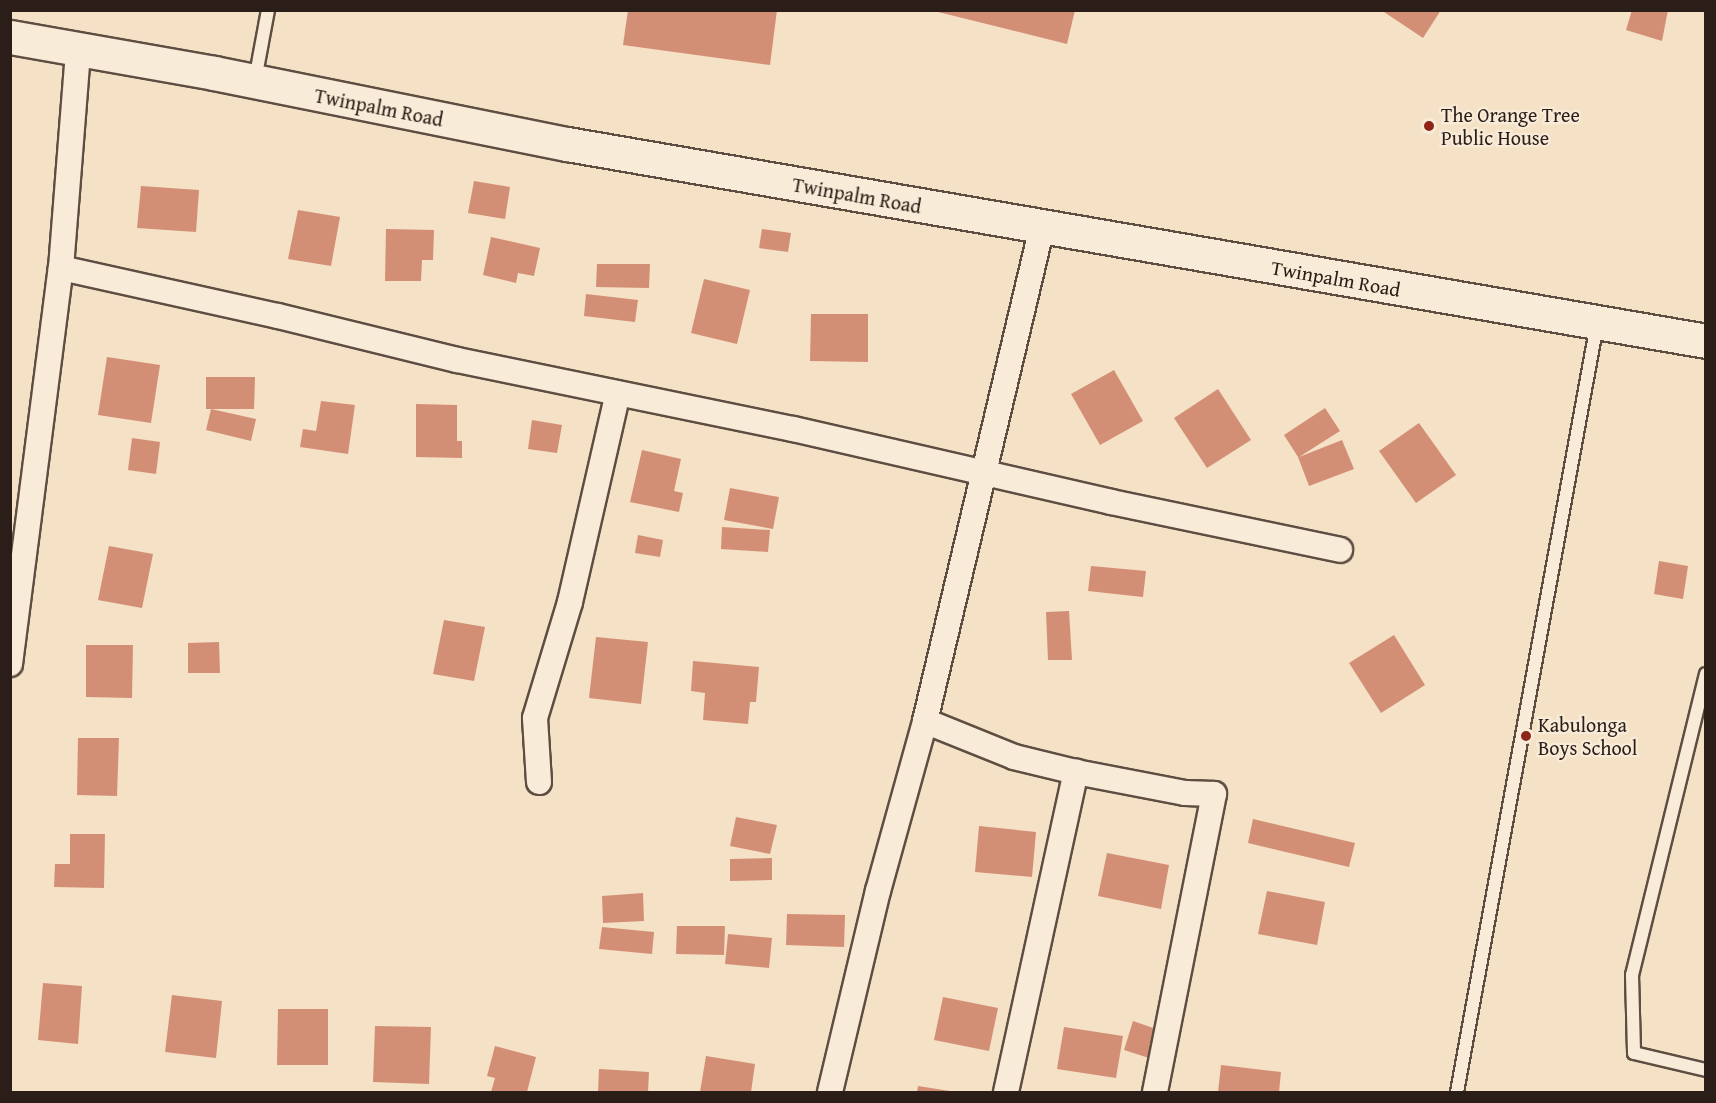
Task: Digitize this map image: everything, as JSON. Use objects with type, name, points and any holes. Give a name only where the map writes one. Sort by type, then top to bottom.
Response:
[{"type":"main road","name":"Twinpalm Road","points":[[10,37],[254,82],[567,144],[1706,341]]},
{"type":"street","points":[[10,664],[21,502],[61,268],[78,50]]},
{"type":"street","points":[[830,1092],[878,891],[925,721],[1042,227]]},
{"type":"street","points":[[61,268],[278,316],[458,360],[1340,550]]},
{"type":"street","points":[[539,782],[535,718],[570,602],[618,393]]},
{"type":"street","points":[[925,721],[1014,757],[1076,772],[1185,793],[1214,794],[1155,1092]]},
{"type":"street","points":[[1006,1092],[1076,772]]},
{"type":"lane","points":[[254,82],[268,10]]},
{"type":"lane","points":[[1457,1092],[1597,323]]},
{"type":"lane","points":[[1706,674],[1632,975],[1634,1053],[1706,1070]]},
{"type":"building","points":[[628,10],[777,10],[770,65],[623,45]]},
{"type":"building","points":[[930,10],[1075,10],[1067,44]]},
{"type":"building","points":[[1381,10],[1441,10],[1423,38]]},
{"type":"building","points":[[1632,10],[1668,10],[1662,41],[1626,30]]},
{"type":"building","points":[[474,181],[510,187],[505,219],[468,213]]},
{"type":"building","points":[[141,186],[199,190],[196,232],[137,228]]},
{"type":"building","points":[[298,210],[340,217],[331,266],[288,259]]},
{"type":"building","points":[[386,229],[434,230],[433,260],[422,260],[421,281],[385,281]]},
{"type":"building","points":[[762,229],[791,233],[788,252],[759,248]]},
{"type":"building","points":[[491,237],[540,248],[534,276],[518,273],[516,283],[483,275]]},
{"type":"building","points":[[597,264],[650,264],[649,288],[596,287]]},
{"type":"building","points":[[704,279],[750,290],[737,344],[691,333]]},
{"type":"building","points":[[586,294],[638,300],[635,322],[584,316]]},
{"type":"building","points":[[811,314],[868,314],[868,362],[810,361]]},
{"type":"building","points":[[107,357],[160,365],[151,423],[98,415]]},
{"type":"building","points":[[1114,370],[1143,421],[1100,445],[1071,394]]},
{"type":"building","points":[[206,377],[255,377],[254,409],[206,409]]},
{"type":"building","points":[[1218,389],[1251,440],[1207,468],[1174,418]]},
{"type":"building","points":[[321,401],[355,405],[348,454],[300,447],[303,429],[316,431]]},
{"type":"building","points":[[416,404],[457,405],[457,441],[462,441],[462,458],[416,457]]},
{"type":"building","points":[[1325,408],[1340,431],[1299,457],[1342,440],[1354,469],[1309,486],[1298,457],[1284,435]]},
{"type":"building","points":[[211,409],[256,419],[251,441],[206,430]]},
{"type":"building","points":[[532,420],[562,425],[557,453],[528,449]]},
{"type":"building","points":[[1419,423],[1456,475],[1416,503],[1379,451]]},
{"type":"building","points":[[132,438],[160,442],[156,474],[128,470]]},
{"type":"building","points":[[642,450],[681,459],[674,491],[683,493],[679,512],[630,502]]},
{"type":"building","points":[[730,488],[779,497],[773,529],[724,520]]},
{"type":"building","points":[[722,527],[770,530],[768,552],[721,549]]},
{"type":"building","points":[[638,535],[663,540],[660,557],[635,553]]},
{"type":"building","points":[[109,546],[153,554],[142,608],[98,600]]},
{"type":"building","points":[[1659,561],[1688,566],[1683,599],[1654,594]]},
{"type":"building","points":[[1091,566],[1146,571],[1143,597],[1088,591]]},
{"type":"building","points":[[1069,611],[1072,660],[1048,660],[1046,612]]},
{"type":"building","points":[[444,620],[485,627],[474,681],[433,674]]},
{"type":"building","points":[[1394,635],[1425,685],[1381,713],[1349,663]]},
{"type":"building","points":[[596,637],[648,642],[641,704],[589,698]]},
{"type":"building","points":[[219,642],[220,673],[188,673],[188,643]]},
{"type":"building","points":[[86,645],[133,645],[132,698],[86,697]]},
{"type":"building","points":[[693,661],[759,667],[756,702],[750,702],[748,724],[703,720],[705,693],[691,691]]},
{"type":"building","points":[[78,738],[119,738],[117,796],[77,795]]},
{"type":"building","points":[[736,817],[777,825],[770,854],[730,846]]},
{"type":"building","points":[[1253,819],[1355,843],[1349,867],[1248,843]]},
{"type":"building","points":[[979,826],[1036,832],[1032,877],[975,872]]},
{"type":"building","points":[[70,834],[105,834],[104,888],[54,887],[55,864],[70,864]]},
{"type":"building","points":[[1107,853],[1169,865],[1161,909],[1098,896]]},
{"type":"building","points":[[772,858],[772,880],[730,881],[730,859]]},
{"type":"building","points":[[1267,891],[1325,902],[1317,945],[1258,934]]},
{"type":"building","points":[[643,893],[644,921],[603,923],[602,896]]},
{"type":"building","points":[[787,914],[845,915],[844,947],[786,945]]},
{"type":"building","points":[[677,926],[725,926],[724,955],[676,954]]},
{"type":"building","points":[[602,927],[654,932],[652,954],[599,949]]},
{"type":"building","points":[[728,934],[772,938],[769,968],[725,964]]},
{"type":"building","points":[[43,983],[82,986],[78,1044],[38,1040]]},
{"type":"building","points":[[172,995],[222,1001],[216,1058],[165,1052]]},
{"type":"building","points":[[943,997],[998,1008],[989,1051],[934,1040]]},
{"type":"building","points":[[278,1009],[328,1009],[328,1065],[277,1065]]},
{"type":"building","points":[[1133,1021],[1159,1030],[1149,1058],[1124,1050]]},
{"type":"building","points":[[375,1026],[431,1027],[429,1084],[373,1082]]},
{"type":"building","points":[[1064,1027],[1123,1036],[1116,1078],[1057,1069]]},
{"type":"building","points":[[495,1046],[536,1057],[527,1092],[491,1092],[495,1078],[487,1076]]},
{"type":"building","points":[[706,1056],[755,1064],[751,1092],[700,1092]]},
{"type":"building","points":[[1221,1065],[1281,1072],[1279,1092],[1218,1092]]},
{"type":"building","points":[[599,1069],[649,1072],[648,1092],[598,1092]]},
{"type":"building","points":[[918,1086],[950,1091],[950,1092],[917,1092]]},
{"type":"place","name":"The Orange Tree Public House","points":[[1429,126]]},
{"type":"place","name":"Kabulonga Boys School","points":[[1526,736]]}]
